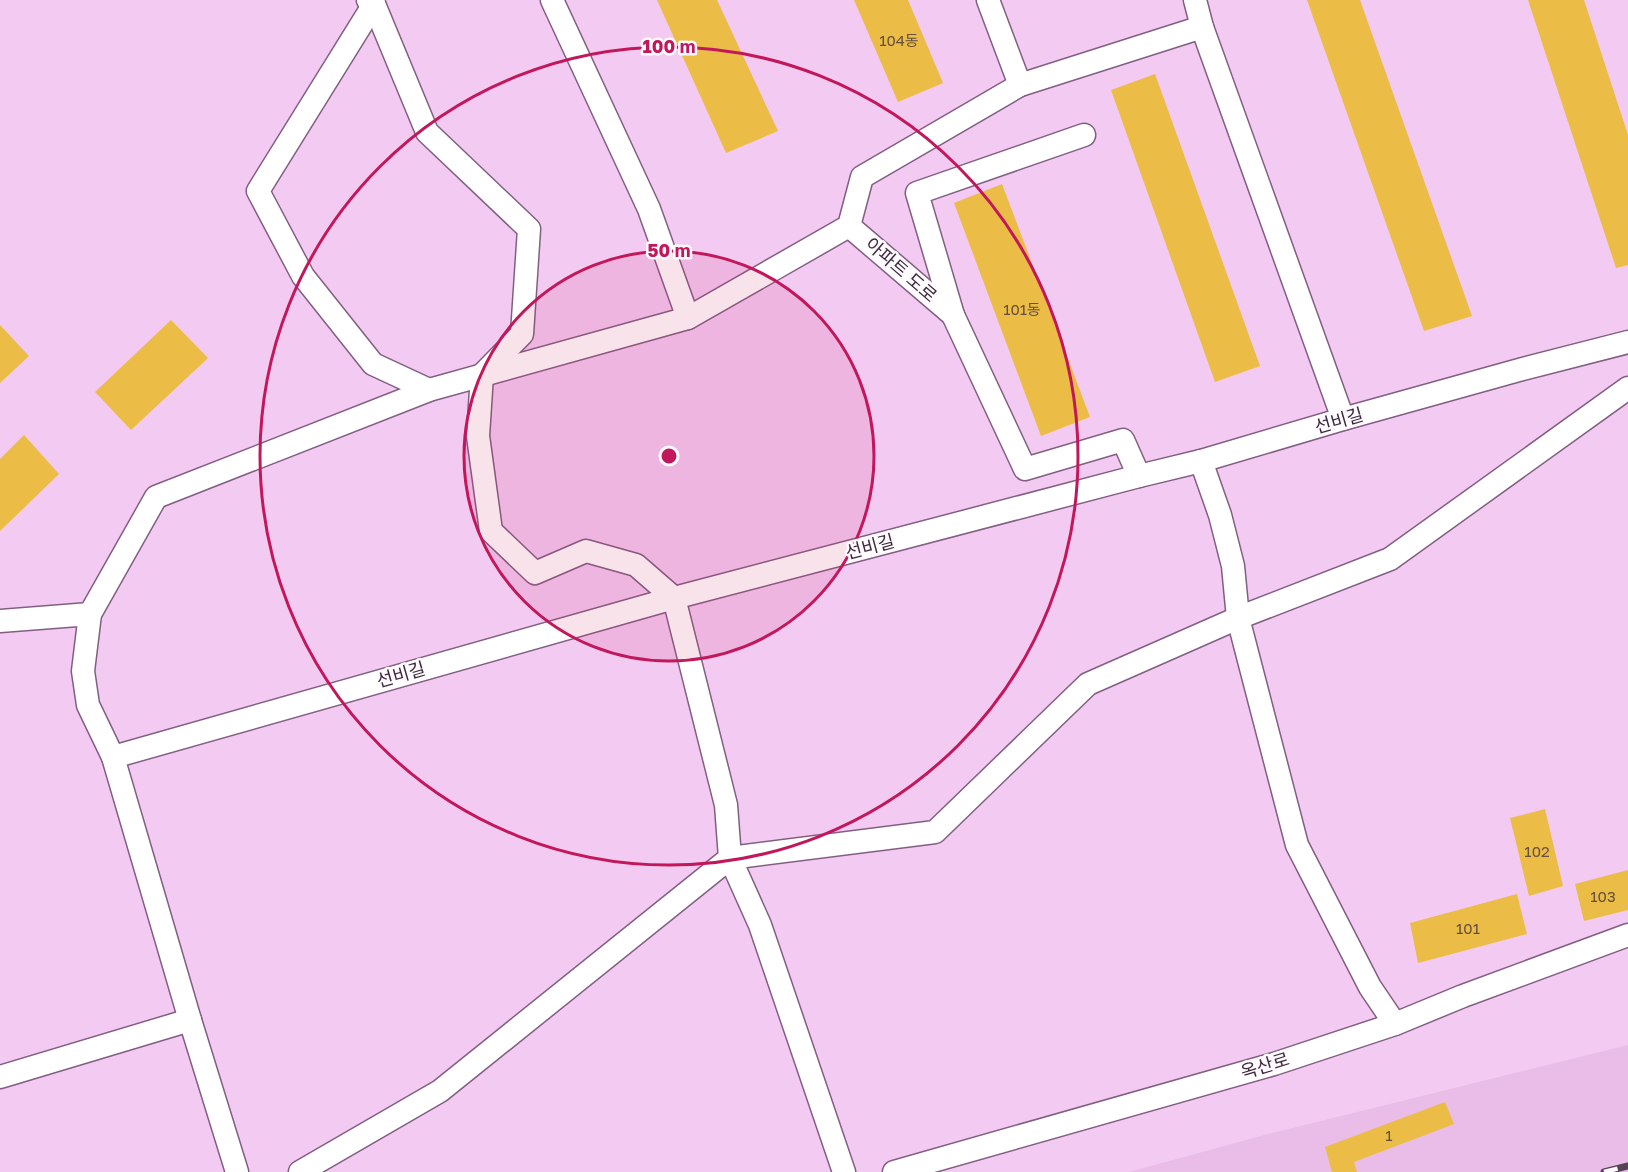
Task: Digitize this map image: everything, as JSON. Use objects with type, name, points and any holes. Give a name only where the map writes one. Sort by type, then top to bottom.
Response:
[{"type":"street","points":[[552,0],[649,209],[688,318]]},
{"type":"street","points":[[988,0],[1020,85]]},
{"type":"street","points":[[1195,0],[1202,27],[1343,419]]},
{"type":"street","points":[[371,2],[427,132],[529,229],[522,334],[482,375],[478,436],[491,531],[535,573],[586,551],[636,565],[674,598],[726,805],[730,858],[760,925],[844,1172]]},
{"type":"street","points":[[371,2],[258,191],[303,276],[373,364],[429,390]]},
{"type":"street","points":[[237,1172],[189,1020],[113,757],[88,705],[83,671],[90,614],[156,497],[429,390],[688,318],[849,226],[862,177],[1020,85],[1202,27]]},
{"type":"street","points":[[1084,135],[917,193],[953,315],[1025,469],[1123,440],[1139,476]]},
{"type":"street","name":"아파트 도로","points":[[849,226],[953,315]]},
{"type":"street","name":"선비길","points":[[113,757],[674,598],[1201,461],[1343,419],[1628,342]]},
{"type":"street","points":[[300,1172],[440,1091],[730,858],[936,832],[1088,684],[1238,618],[1390,559],[1628,388]]},
{"type":"street","points":[[1201,461],[1220,515],[1233,566],[1238,618],[1297,845],[1370,987],[1395,1024]]},
{"type":"street","points":[[0,621],[90,614]]},
{"type":"street","name":"옥산로","points":[[894,1172],[1274,1064],[1395,1024],[1463,996],[1628,935]]},
{"type":"street","points":[[0,1077],[189,1020]]},
{"type":"shaded area","points":[[1628,1045],[1628,1172],[1129,1172],[1268,1134]]},
{"type":"building","points":[[657,0],[717,0],[778,131],[726,153]]},
{"type":"building","points":[[854,0],[908,0],[943,83],[898,102]]},
{"type":"building","points":[[1307,0],[1360,0],[1472,316],[1424,331]]},
{"type":"building","points":[[1528,0],[1584,0],[1628,135],[1628,265],[1616,268]]},
{"type":"building","points":[[1155,74],[1260,366],[1215,382],[1111,90]]},
{"type":"building","points":[[1002,184],[1090,417],[1041,436],[954,203]]},
{"type":"building","points":[[171,320],[208,358],[131,430],[95,392]]},
{"type":"building","points":[[0,325],[29,356],[0,383]]},
{"type":"building","points":[[24,435],[59,474],[0,531],[0,459]]},
{"type":"building","points":[[1545,809],[1563,886],[1529,896],[1510,818]]},
{"type":"building","points":[[1628,870],[1628,910],[1584,921],[1575,884]]},
{"type":"building","points":[[1517,894],[1527,934],[1418,963],[1410,923]]},
{"type":"building","points":[[1445,1102],[1454,1124],[1354,1162],[1357,1172],[1332,1172],[1325,1147]]},
{"type":"railway","points":[[1604,1172],[1628,1166]]}]
